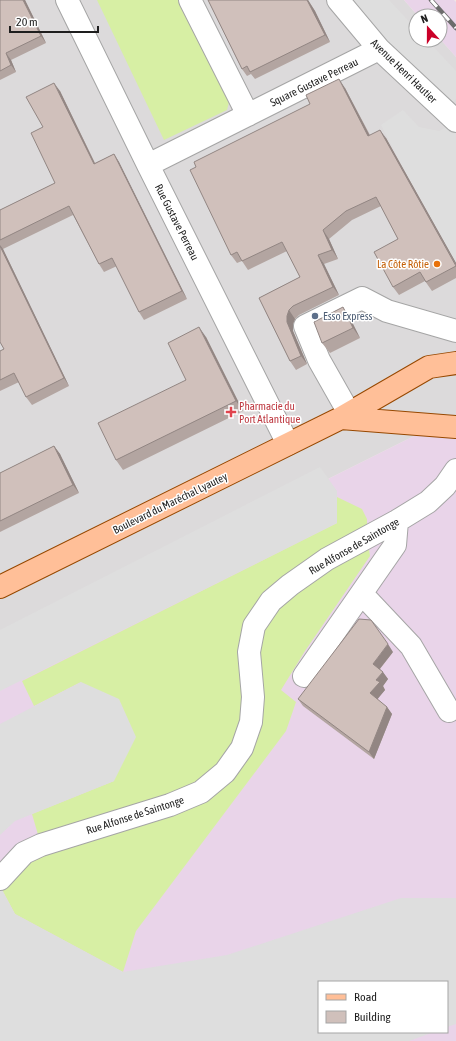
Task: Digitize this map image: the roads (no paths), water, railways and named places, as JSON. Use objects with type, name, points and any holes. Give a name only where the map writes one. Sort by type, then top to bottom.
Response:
[{"type":"main road","name":"Boulevard du Maréchal Lyautey","points":[[0,587],[345,416],[429,367],[456,363]]},
{"type":"main road","points":[[345,416],[456,427]]},
{"type":"street","name":"Rue Gustave Perreau","points":[[67,0],[288,444]]},
{"type":"street","points":[[190,0],[248,115]]},
{"type":"street","name":"Avenue Henri Hautier","points":[[338,0],[379,49],[456,121]]},
{"type":"street","name":"Square Gustave Perreau","points":[[148,164],[379,49]]},
{"type":"street","points":[[345,416],[305,326],[362,298],[387,311],[456,331]]},
{"type":"street","name":"Rue Alfonse de Saintonge","points":[[0,879],[24,853],[41,845],[170,805],[201,792],[225,772],[242,748],[251,722],[253,697],[249,652],[254,626],[272,601],[327,559],[397,521],[428,502],[445,486],[456,470]]},
{"type":"street","points":[[304,676],[395,545],[397,521]]},
{"type":"street","points":[[362,594],[411,646],[450,711]]},
{"type":"railway","points":[[431,0],[456,28]]},
{"type":"place","name":"La Côte Rôtie","points":[[437,264]]},
{"type":"place","name":"Esso Express","points":[[315,316]]},
{"type":"place","name":"Pharmacie du Port Atlantique","points":[[231,412]]}]
